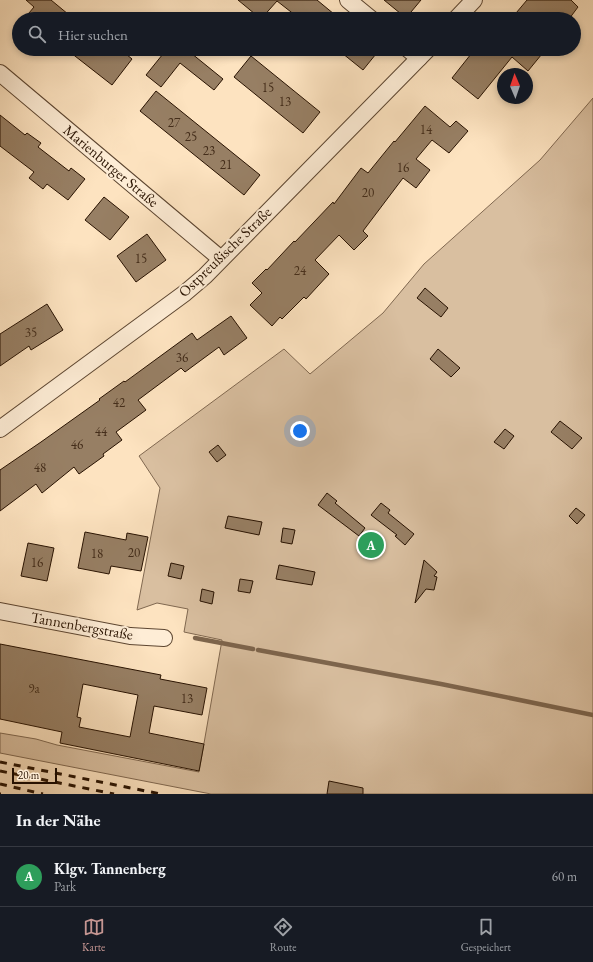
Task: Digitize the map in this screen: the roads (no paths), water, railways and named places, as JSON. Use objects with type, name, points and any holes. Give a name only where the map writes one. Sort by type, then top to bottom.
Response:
[{"type":"street","points":[[348,0],[363,12]]},
{"type":"street","points":[[463,12],[474,0]]},
{"type":"street","name":"Ostpreußische Straße","points":[[0,429],[185,293],[205,276],[414,56]]},
{"type":"street","name":"Marienburger Straße","points":[[0,73],[221,258]]},
{"type":"street","name":"Tannenbergstraße","points":[[0,611],[130,636],[164,638]]},
{"type":"waterway","points":[[195,638],[253,649]]},
{"type":"waterway","points":[[258,650],[441,684],[593,715]]},
{"type":"railway","points":[[0,762],[161,794]]},
{"type":"railway","points":[[0,771],[114,794]]},
{"type":"railway","points":[[0,784],[43,794]]},
{"type":"place","name":"Klgv. Tannenberg","points":[[371,545]]}]
